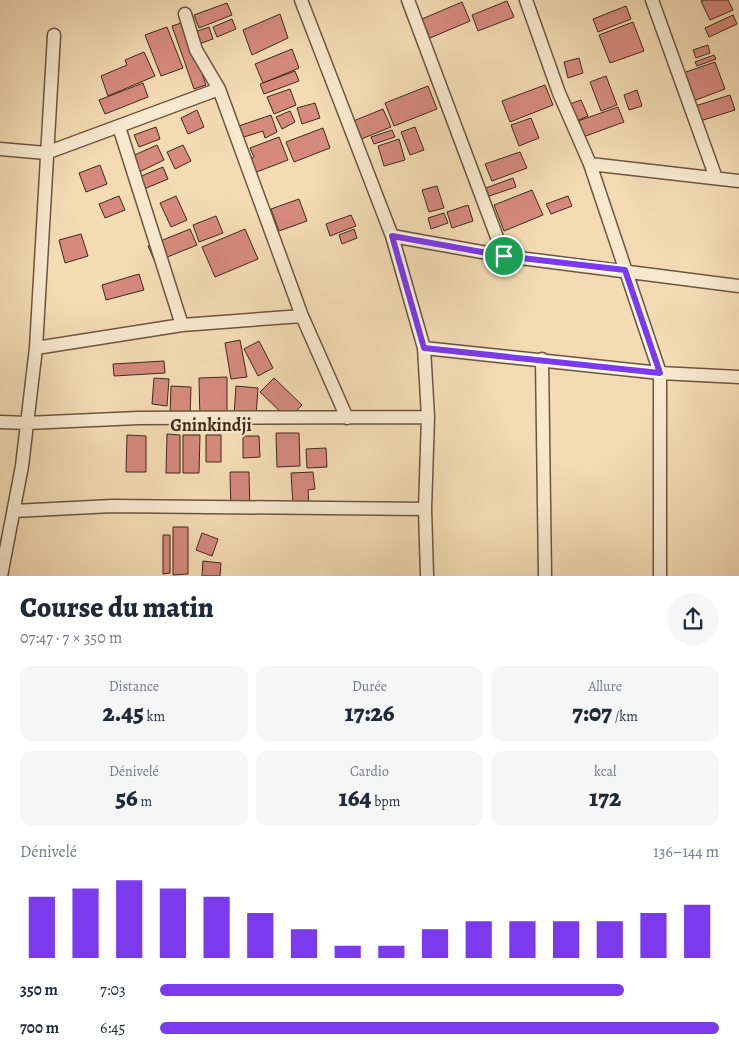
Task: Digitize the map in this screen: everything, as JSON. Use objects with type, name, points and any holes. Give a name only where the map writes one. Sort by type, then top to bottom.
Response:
[{"type":"street","points":[[301,0],[392,236],[424,348],[428,417],[425,509],[427,576]]},
{"type":"street","points":[[408,0],[504,256]]},
{"type":"street","points":[[526,0],[559,93],[590,164],[660,373],[660,576]]},
{"type":"street","points":[[652,0],[716,178]]},
{"type":"street","points":[[185,14],[196,50],[219,89],[302,316],[346,418]]},
{"type":"street","points":[[2,576],[27,423],[36,348],[54,35]]},
{"type":"street","points":[[0,149],[46,153],[219,89]]},
{"type":"street","points":[[120,127],[182,325]]},
{"type":"street","points":[[590,164],[739,181]]},
{"type":"street","points":[[392,236],[504,256],[739,286]]},
{"type":"street","points":[[36,348],[182,325],[302,316]]},
{"type":"street","points":[[424,348],[660,373],[739,377]]},
{"type":"street","points":[[542,359],[545,576]]},
{"type":"street","points":[[0,422],[27,423],[138,418],[428,417]]},
{"type":"street","points":[[14,510],[112,506],[425,509]]},
{"type":"building","points":[[728,0],[733,10],[710,20],[701,1]]},
{"type":"building","points":[[507,1],[514,17],[478,31],[472,15]]},
{"type":"building","points":[[462,2],[470,21],[430,38],[422,19]]},
{"type":"building","points":[[227,3],[232,15],[199,28],[194,15]]},
{"type":"building","points":[[626,6],[631,19],[598,32],[593,19]]},
{"type":"building","points":[[280,14],[288,38],[252,55],[243,30]]},
{"type":"building","points":[[733,15],[737,24],[709,37],[705,28]]},
{"type":"building","points":[[232,19],[236,29],[217,37],[213,27]]},
{"type":"building","points":[[184,22],[206,85],[194,89],[172,26]]},
{"type":"building","points":[[633,22],[644,51],[610,63],[599,35]]},
{"type":"building","points":[[167,27],[183,68],[161,76],[145,35]]},
{"type":"building","points":[[209,27],[213,39],[196,45],[192,33]]},
{"type":"building","points":[[708,45],[710,53],[696,58],[693,50]]},
{"type":"building","points":[[292,49],[299,68],[263,83],[255,64]]},
{"type":"building","points":[[144,52],[155,76],[108,96],[101,76],[127,65],[125,60]]},
{"type":"building","points":[[714,55],[716,59],[697,66],[695,62]]},
{"type":"building","points":[[579,58],[583,73],[568,78],[564,62]]},
{"type":"building","points":[[715,62],[725,89],[693,101],[683,73]]},
{"type":"building","points":[[295,71],[299,81],[264,94],[260,84]]},
{"type":"building","points":[[606,76],[617,105],[601,111],[590,82]]},
{"type":"building","points":[[143,83],[148,97],[105,114],[99,100]]},
{"type":"building","points":[[545,85],[553,105],[510,122],[502,101]]},
{"type":"building","points":[[428,86],[437,109],[394,126],[385,103]]},
{"type":"building","points":[[290,89],[296,105],[274,114],[267,97]]},
{"type":"building","points":[[637,90],[642,106],[629,110],[624,95]]},
{"type":"building","points":[[730,95],[735,110],[697,122],[692,107]]},
{"type":"building","points":[[581,100],[588,116],[574,122],[567,105]]},
{"type":"building","points":[[315,103],[320,118],[302,124],[297,108]]},
{"type":"building","points":[[618,107],[624,122],[583,137],[578,121]]},
{"type":"building","points":[[383,109],[391,127],[354,142],[346,124]]},
{"type":"building","points":[[197,110],[204,127],[188,134],[181,118]]},
{"type":"building","points":[[290,111],[295,122],[282,129],[276,117]]},
{"type":"building","points":[[271,115],[277,132],[265,138],[263,131],[231,141],[227,130]]},
{"type":"building","points":[[531,118],[539,138],[519,146],[511,125]]},
{"type":"building","points":[[156,127],[160,139],[139,147],[134,135]]},
{"type":"building","points":[[415,127],[424,150],[410,155],[401,132]]},
{"type":"building","points":[[323,128],[330,148],[294,162],[286,142]]},
{"type":"building","points":[[392,130],[395,137],[374,144],[371,137]]},
{"type":"building","points":[[279,137],[288,160],[246,176],[241,163],[254,157],[250,148]]},
{"type":"building","points":[[399,139],[405,160],[384,166],[378,146]]},
{"type":"building","points":[[157,145],[164,160],[137,173],[130,157]]},
{"type":"building","points":[[183,145],[191,161],[175,169],[167,152]]},
{"type":"building","points":[[520,152],[527,168],[492,181],[485,164]]},
{"type":"building","points":[[100,165],[107,184],[86,192],[79,173]]},
{"type":"building","points":[[163,167],[168,179],[144,189],[139,177]]},
{"type":"building","points":[[513,178],[516,187],[489,196],[486,188]]},
{"type":"building","points":[[437,186],[444,208],[429,212],[422,190]]},
{"type":"building","points":[[532,190],[543,215],[504,231],[494,205]]},
{"type":"building","points":[[119,196],[125,210],[105,218],[99,204]]},
{"type":"building","points":[[176,196],[187,220],[171,227],[160,203]]},
{"type":"building","points":[[568,196],[572,206],[551,214],[546,204]]},
{"type":"building","points":[[299,199],[307,221],[279,231],[271,209]]},
{"type":"building","points":[[468,205],[473,221],[452,228],[447,212]]},
{"type":"building","points":[[444,213],[448,223],[431,229],[428,218]]},
{"type":"building","points":[[351,215],[356,226],[330,236],[326,224]]},
{"type":"building","points":[[216,216],[223,233],[199,242],[193,225]]},
{"type":"building","points":[[190,229],[197,245],[155,262],[148,246]]},
{"type":"building","points":[[245,229],[258,259],[215,277],[202,247]]},
{"type":"building","points":[[354,229],[357,238],[342,244],[339,235]]},
{"type":"building","points":[[81,234],[88,256],[65,263],[59,240]]},
{"type":"building","points":[[139,274],[144,290],[106,300],[102,285]]},
{"type":"building","points":[[240,340],[247,377],[231,379],[225,343]]},
{"type":"building","points":[[259,341],[273,368],[258,376],[244,349]]},
{"type":"building","points":[[164,361],[165,373],[114,376],[113,364]]},
{"type":"building","points":[[227,377],[227,420],[200,421],[199,378]]},
{"type":"building","points":[[154,378],[169,379],[167,406],[152,404]]},
{"type":"building","points":[[274,378],[302,405],[288,419],[260,392]]},
{"type":"building","points":[[171,386],[191,387],[190,416],[170,415]]},
{"type":"building","points":[[236,386],[258,388],[256,416],[234,415]]},
{"type":"building","points":[[276,433],[299,433],[300,466],[277,467]]},
{"type":"building","points":[[167,434],[180,435],[180,473],[166,473]]},
{"type":"building","points":[[127,435],[146,436],[146,472],[126,472]]},
{"type":"building","points":[[183,435],[200,435],[199,473],[183,473]]},
{"type":"building","points":[[206,435],[221,435],[221,462],[206,462]]},
{"type":"building","points":[[243,436],[259,436],[260,457],[243,458]]},
{"type":"building","points":[[326,448],[327,467],[307,468],[306,449]]},
{"type":"building","points":[[230,472],[249,472],[250,513],[231,514]]},
{"type":"building","points":[[313,472],[315,489],[308,490],[309,505],[293,506],[291,473]]},
{"type":"building","points":[[173,527],[188,527],[188,574],[173,575]]},
{"type":"building","points":[[202,533],[218,539],[212,556],[196,550]]},
{"type":"building","points":[[163,535],[170,535],[170,573],[163,574]]},
{"type":"building","points":[[203,561],[221,563],[220,576],[202,576]]},
{"type":"district","name":"Gninkindji","points":[[211,425]]},
{"type":"route","points":[[392,236],[504,256],[625,270],[660,373],[424,348],[392,236]]}]
